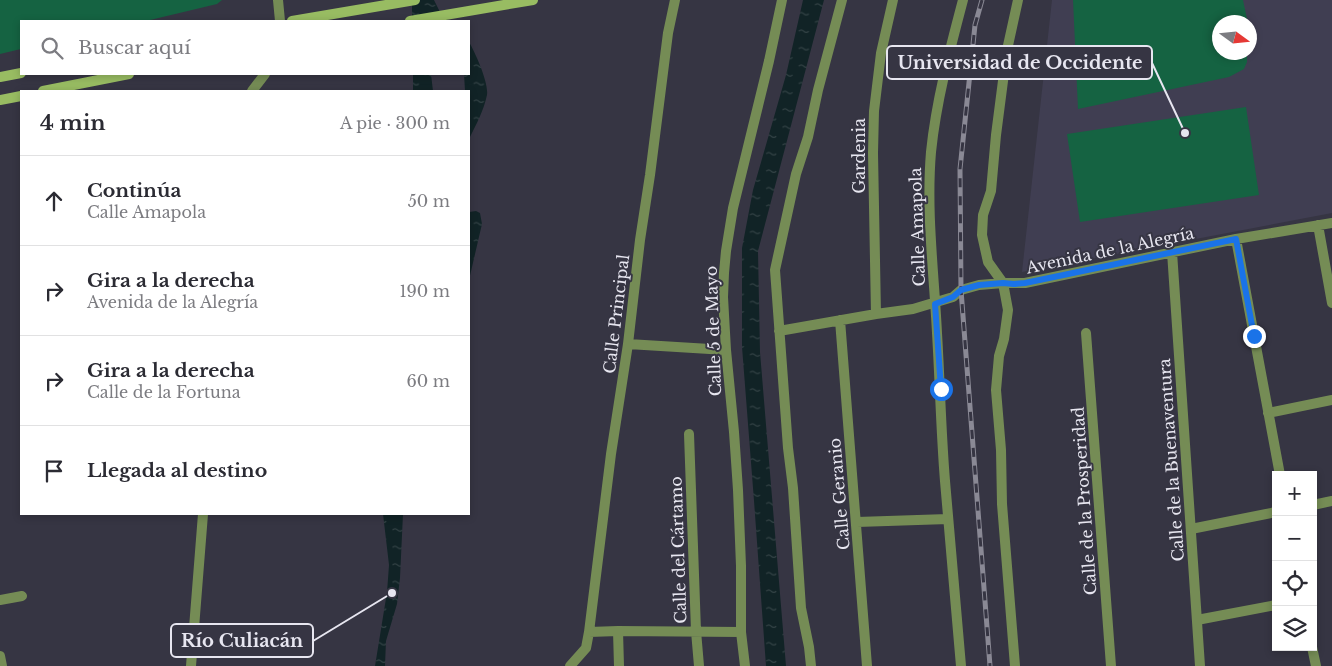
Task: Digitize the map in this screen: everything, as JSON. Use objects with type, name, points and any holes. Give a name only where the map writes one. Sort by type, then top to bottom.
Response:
[{"type":"main road","points":[[298,20],[415,0]]},
{"type":"main road","points":[[416,20],[532,0]]},
{"type":"main road","points":[[0,77],[20,73]]},
{"type":"main road","points":[[49,90],[124,75]]},
{"type":"main road","points":[[0,100],[20,96]]},
{"type":"street","points":[[278,0],[280,20]]},
{"type":"street","name":"Calle Principal","points":[[570,666],[586,648],[589,632],[610,454],[628,344],[668,33],[675,0]]},
{"type":"street","name":"Calle 5 de Mayo","points":[[745,666],[741,632],[738,490],[726,350],[723,297],[724,273],[733,208],[782,0]]},
{"type":"street","points":[[811,666],[801,608],[775,270],[796,174],[808,137],[818,90],[842,0]]},
{"type":"street","name":"Gardenia","points":[[876,314],[874,111],[881,53],[893,0]]},
{"type":"street","name":"Calle Amapola","points":[[961,666],[945,479],[940,373],[930,241],[931,151],[934,128],[947,63],[963,0]]},
{"type":"street","points":[[1015,666],[1002,504],[1001,450],[996,390],[999,356],[1008,310],[1003,283],[988,262],[982,235],[983,215],[992,190],[996,135],[1007,50],[1018,0]]},
{"type":"street","points":[[253,90],[264,75]]},
{"type":"street","name":"Avenida de la Alegría","points":[[779,331],[935,304],[953,297],[961,290],[979,285],[1025,283],[1236,239],[1332,223]]},
{"type":"street","points":[[1318,225],[1332,303]]},
{"type":"street","points":[[1236,239],[1279,471]]},
{"type":"street","name":"Calle de la Buenaventura","points":[[1172,252],[1200,666]]},
{"type":"street","name":"Calle Geranio","points":[[840,320],[868,666]]},
{"type":"street","name":"Calle de la Prosperidad","points":[[1086,334],[1112,666]]},
{"type":"street","points":[[628,344],[726,350]]},
{"type":"street","points":[[1268,413],[1332,400]]},
{"type":"street","name":"Calle del Cártamo","points":[[689,434],[699,666]]},
{"type":"street","points":[[1317,504],[1332,501]]},
{"type":"street","points":[[1191,529],[1272,513]]},
{"type":"street","points":[[191,666],[203,515]]},
{"type":"street","points":[[857,522],[948,519]]},
{"type":"street","points":[[0,600],[22,596]]},
{"type":"street","points":[[1196,620],[1272,606]]},
{"type":"street","points":[[618,631],[619,666]]},
{"type":"street","points":[[589,632],[741,632]]},
{"type":"street","points":[[1313,651],[1316,666]]},
{"type":"street","points":[[0,656],[2,666]]},
{"type":"shaded area","points":[[1052,0],[1332,0],[1332,213],[1022,272]]},
{"type":"green space","points":[[0,0],[222,0],[217,4],[150,20],[20,20],[20,49],[0,54]]},
{"type":"green space","points":[[1073,0],[1243,0],[1246,15],[1212,15],[1212,60],[1247,60],[1244,69],[1229,77],[1078,109]]},
{"type":"green space","points":[[1246,107],[1259,195],[1080,222],[1067,134]]},
{"type":"water","points":[[412,0],[434,0],[440,12],[448,20],[412,20]]},
{"type":"water","points":[[803,0],[824,0],[758,251],[760,352],[786,666],[766,666],[742,347],[742,248],[753,190],[786,75]]},
{"type":"water","points":[[470,44],[486,83],[487,95],[470,137],[470,90],[465,90],[464,75],[470,75]]},
{"type":"water","points":[[413,75],[431,75],[433,90],[413,90]]},
{"type":"water","points":[[476,211],[480,213],[482,224],[470,276],[470,212]]},
{"type":"water","points":[[383,515],[403,515],[397,604],[386,641],[385,666],[375,666],[387,592],[389,565]]},
{"type":"railway","points":[[982,0],[975,25],[960,169],[961,290],[990,666]]},
{"type":"place","name":"Universidad de Occidente","points":[[1185,133]]},
{"type":"place","name":"Río Culiacán","points":[[392,593]]},
{"type":"route","points":[[941,389],[935,304],[953,297],[961,290],[979,285],[1025,283],[1236,239],[1254,336]]}]
